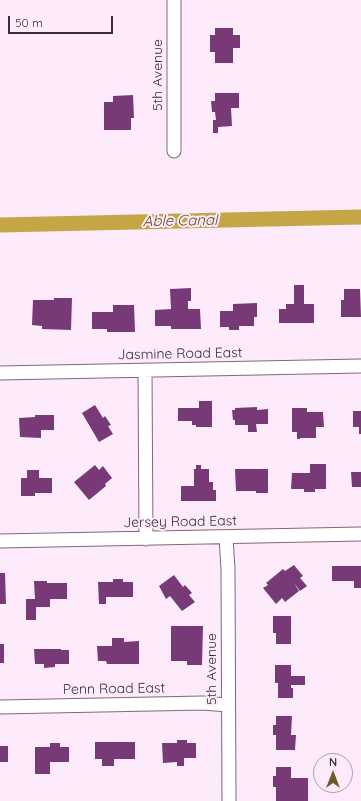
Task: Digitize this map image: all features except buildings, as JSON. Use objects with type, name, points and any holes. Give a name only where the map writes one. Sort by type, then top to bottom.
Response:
[{"type":"street","name":"5th Avenue","points":[[174,0],[174,151]]},
{"type":"street","name":"Jasmine Road East","points":[[0,373],[361,366]]},
{"type":"street","points":[[145,370],[146,539]]},
{"type":"street","name":"Jersey Road East","points":[[0,541],[361,534]]},
{"type":"street","name":"5th Avenue","points":[[226,537],[228,569],[229,801]]},
{"type":"street","name":"Penn Road East","points":[[0,707],[203,703],[228,705]]},
{"type":"waterway","name":"Able Canal","points":[[0,225],[361,217]]}]
